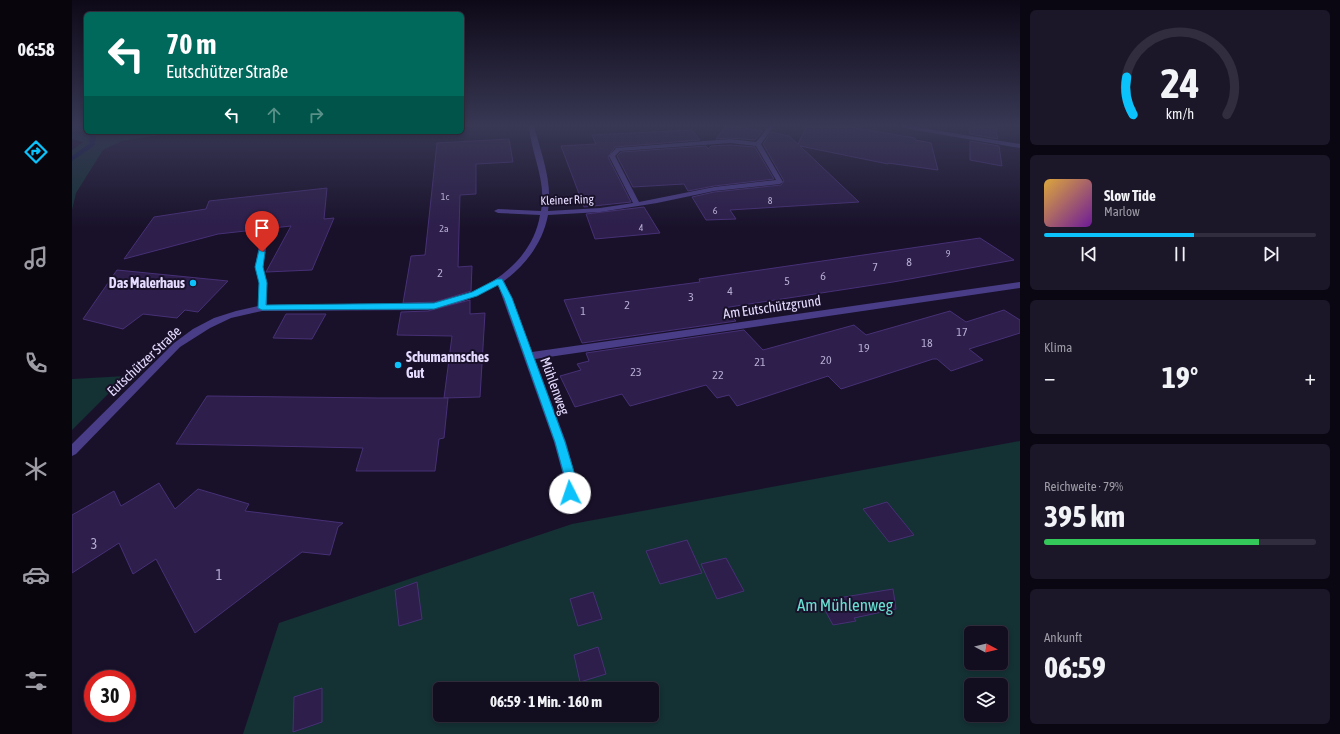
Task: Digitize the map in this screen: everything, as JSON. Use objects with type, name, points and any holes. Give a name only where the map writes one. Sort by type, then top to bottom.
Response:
[{"type":"street","name":"Eutschützer Straße","points":[[72,451],[99,422],[177,345],[190,334],[224,317],[242,310],[262,308],[434,306],[474,294],[500,281],[510,274],[532,249],[541,230],[545,213],[545,191],[538,160]]},
{"type":"street","points":[[614,160],[637,204]]},
{"type":"street","name":"Kleiner Ring","points":[[498,211],[545,213],[600,210],[657,202],[714,189],[780,182],[767,160]]},
{"type":"street","points":[[262,308],[263,283],[259,267],[264,237]]},
{"type":"street","name":"Mühlenweg","points":[[500,281],[508,298],[560,442],[572,482],[566,503]]},
{"type":"street","name":"Am Eutschützgrund","points":[[529,356],[1020,285]]},
{"type":"green space","points":[[72,160],[97,160],[76,193],[72,210]]},
{"type":"green space","points":[[126,376],[72,430],[72,379]]},
{"type":"green space","name":"Am Mühlenweg","points":[[1020,441],[1020,734],[243,734],[279,623],[572,524]]},
{"type":"building","points":[[435,160],[513,160],[513,162],[476,164],[476,194],[460,195],[458,267],[472,266],[471,291],[435,302],[403,303],[411,256],[425,255]]},
{"type":"building","points":[[566,160],[610,160],[631,202],[584,207]]},
{"type":"building","points":[[619,160],[763,160],[774,179],[714,186],[688,191],[684,184],[633,187]]},
{"type":"building","points":[[772,160],[815,160],[859,202],[730,210],[736,219],[706,220],[692,197],[714,192],[781,185],[784,181]]},
{"type":"building","points":[[870,160],[935,160],[938,170],[888,163]]},
{"type":"building","points":[[971,160],[1001,160],[1002,166]]},
{"type":"building","points":[[327,188],[324,219],[334,218],[312,270],[266,272],[291,226],[218,234],[124,259],[154,217],[206,209],[209,201]]},
{"type":"building","points":[[644,207],[660,233],[595,239],[586,214]]},
{"type":"building","points":[[980,238],[1014,260],[893,282],[723,308],[736,321],[582,343],[564,300],[700,282],[699,279]]},
{"type":"building","points":[[117,270],[228,281],[198,312],[185,310],[177,318],[143,314],[123,329],[83,319]]},
{"type":"building","points":[[470,300],[470,314],[485,313],[480,397],[444,398],[452,336],[397,335],[401,312],[428,311]]},
{"type":"building","points":[[1004,310],[1020,320],[1020,333],[969,349],[983,360],[951,371],[937,359],[933,359],[841,389],[828,376],[737,406],[729,395],[717,398],[706,385],[630,406],[622,394],[575,407],[560,376],[581,370],[577,364],[589,361],[586,353],[744,330],[763,350],[854,325],[866,335],[950,311],[966,322]]},
{"type":"building","points":[[286,314],[326,314],[312,339],[273,338]]},
{"type":"building","points":[[207,396],[448,398],[444,438],[439,439],[435,471],[356,471],[363,448],[176,444]]},
{"type":"building","points":[[159,483],[175,509],[198,489],[249,504],[245,511],[343,523],[338,527],[330,555],[302,552],[195,633],[156,559],[133,574],[119,543],[72,573],[72,515],[114,491],[121,506]]},
{"type":"building","points":[[887,502],[914,535],[889,542],[863,509]]},
{"type":"building","points":[[687,540],[702,573],[660,584],[646,551]]},
{"type":"building","points":[[726,558],[744,591],[717,599],[701,564]]},
{"type":"building","points":[[417,582],[422,619],[399,626],[395,590]]},
{"type":"building","points":[[893,589],[896,609],[854,618],[856,621],[833,625],[820,601]]},
{"type":"building","points":[[593,592],[602,619],[578,626],[570,599]]},
{"type":"building","points":[[598,647],[606,674],[580,682],[574,655]]},
{"type":"building","points":[[322,688],[322,722],[293,732],[294,697]]},
{"type":"place","name":"Das Malerhaus","points":[[193,283]]},
{"type":"place","name":"Schumannsches Gut","points":[[398,365]]},
{"type":"route","points":[[262,252],[259,267],[263,283],[262,308],[434,306],[474,294],[500,281],[508,298],[560,442],[572,482],[570,493]]}]
